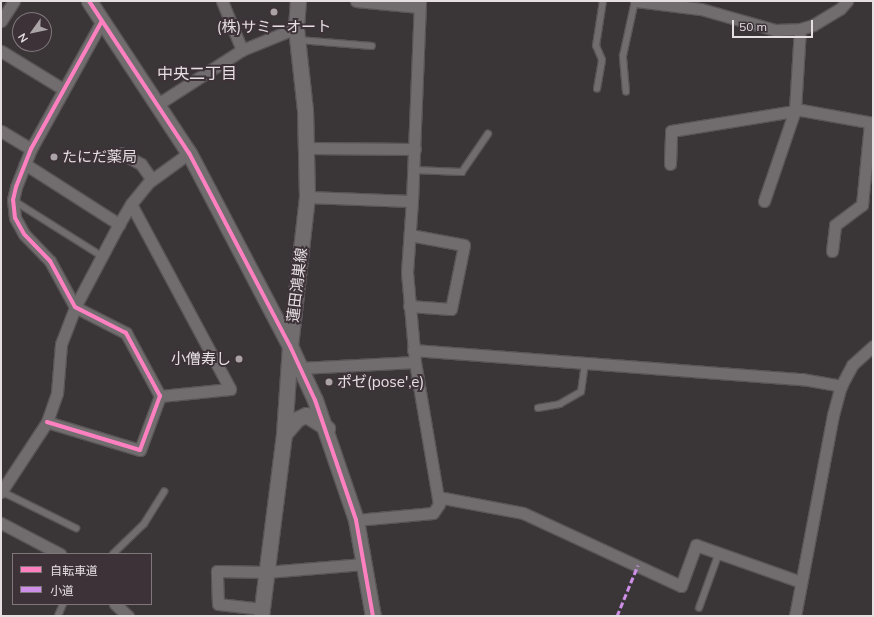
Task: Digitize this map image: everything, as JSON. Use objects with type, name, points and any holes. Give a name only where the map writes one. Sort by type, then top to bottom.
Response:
[{"type":"street","points":[[1,21],[14,1]]},
{"type":"street","points":[[89,1],[189,153],[290,346],[326,428],[356,520],[373,616]]},
{"type":"street","points":[[222,1],[242,50]]},
{"type":"street","name":"蓮田鴻巣線","points":[[262,612],[284,434],[290,346],[307,197],[306,148],[297,34],[298,1]]},
{"type":"street","points":[[356,520],[433,513],[439,504],[414,356],[407,272],[414,170],[420,4],[360,1]]},
{"type":"street","points":[[635,1],[701,9],[775,30],[800,29],[826,18],[847,1]]},
{"type":"street","points":[[47,422],[140,450],[160,396],[126,333],[75,307],[50,261],[24,234],[15,218],[14,200],[31,149],[102,21]]},
{"type":"street","points":[[764,201],[795,110],[800,29]]},
{"type":"street","points":[[158,104],[242,50],[297,34]]},
{"type":"street","points":[[1,51],[63,89]]},
{"type":"street","points":[[670,164],[671,132],[795,110],[872,123],[862,205],[835,225],[832,251]]},
{"type":"street","points":[[1,132],[31,149]]},
{"type":"street","points":[[306,148],[414,149]]},
{"type":"street","points":[[121,153],[141,164],[152,180]]},
{"type":"street","points":[[1,491],[47,422],[57,393],[61,344],[75,307],[130,204],[152,180],[189,153]]},
{"type":"street","points":[[25,164],[119,224]]},
{"type":"street","points":[[307,197],[412,201]]},
{"type":"street","points":[[130,204],[230,389],[160,396]]},
{"type":"street","points":[[409,306],[451,309],[464,244],[410,235]]},
{"type":"street","points":[[795,616],[833,415],[841,386],[852,365],[873,346]]},
{"type":"street","points":[[300,368],[414,356],[585,364],[802,379],[841,386]]},
{"type":"street","points":[[284,434],[297,419],[306,415],[326,428]]},
{"type":"street","points":[[438,497],[523,513],[681,586],[696,545],[801,582]]},
{"type":"street","points":[[1,523],[58,553]]},
{"type":"street","points":[[262,612],[218,604],[217,571],[266,572],[364,564]]},
{"type":"street","points":[[116,605],[128,616]]},
{"type":"lane","points":[[597,89],[602,60],[596,46],[603,1]]},
{"type":"lane","points":[[626,92],[623,56],[635,1]]},
{"type":"lane","points":[[297,34],[372,46]]},
{"type":"lane","points":[[414,170],[462,172],[488,134]]},
{"type":"lane","points":[[14,200],[102,256]]},
{"type":"lane","points":[[538,408],[560,404],[581,392],[585,364]]},
{"type":"lane","points":[[1,491],[76,528]]},
{"type":"lane","points":[[114,553],[144,524],[164,492]]},
{"type":"lane","points":[[698,608],[718,553]]},
{"type":"lane","points":[[58,616],[63,605]]},
{"type":"marked path","points":[[617,616],[638,565]]},
{"type":"cycle path","points":[[89,1],[189,153],[290,346],[315,400],[356,520],[373,616]]},
{"type":"cycle path","points":[[47,422],[140,450],[160,396],[126,333],[75,307],[50,261],[24,234],[15,218],[13,200],[16,187],[31,149],[102,21]]},
{"type":"place","name":"(株)サミーオート","points":[[274,12]]},
{"type":"place","name":"たにだ薬局","points":[[54,157]]},
{"type":"place","name":"小僧寿し","points":[[239,359]]},
{"type":"place","name":"ポゼ(pose',e)","points":[[329,382]]},
{"type":"district","name":"中央二丁目","points":[[197,73]]}]
